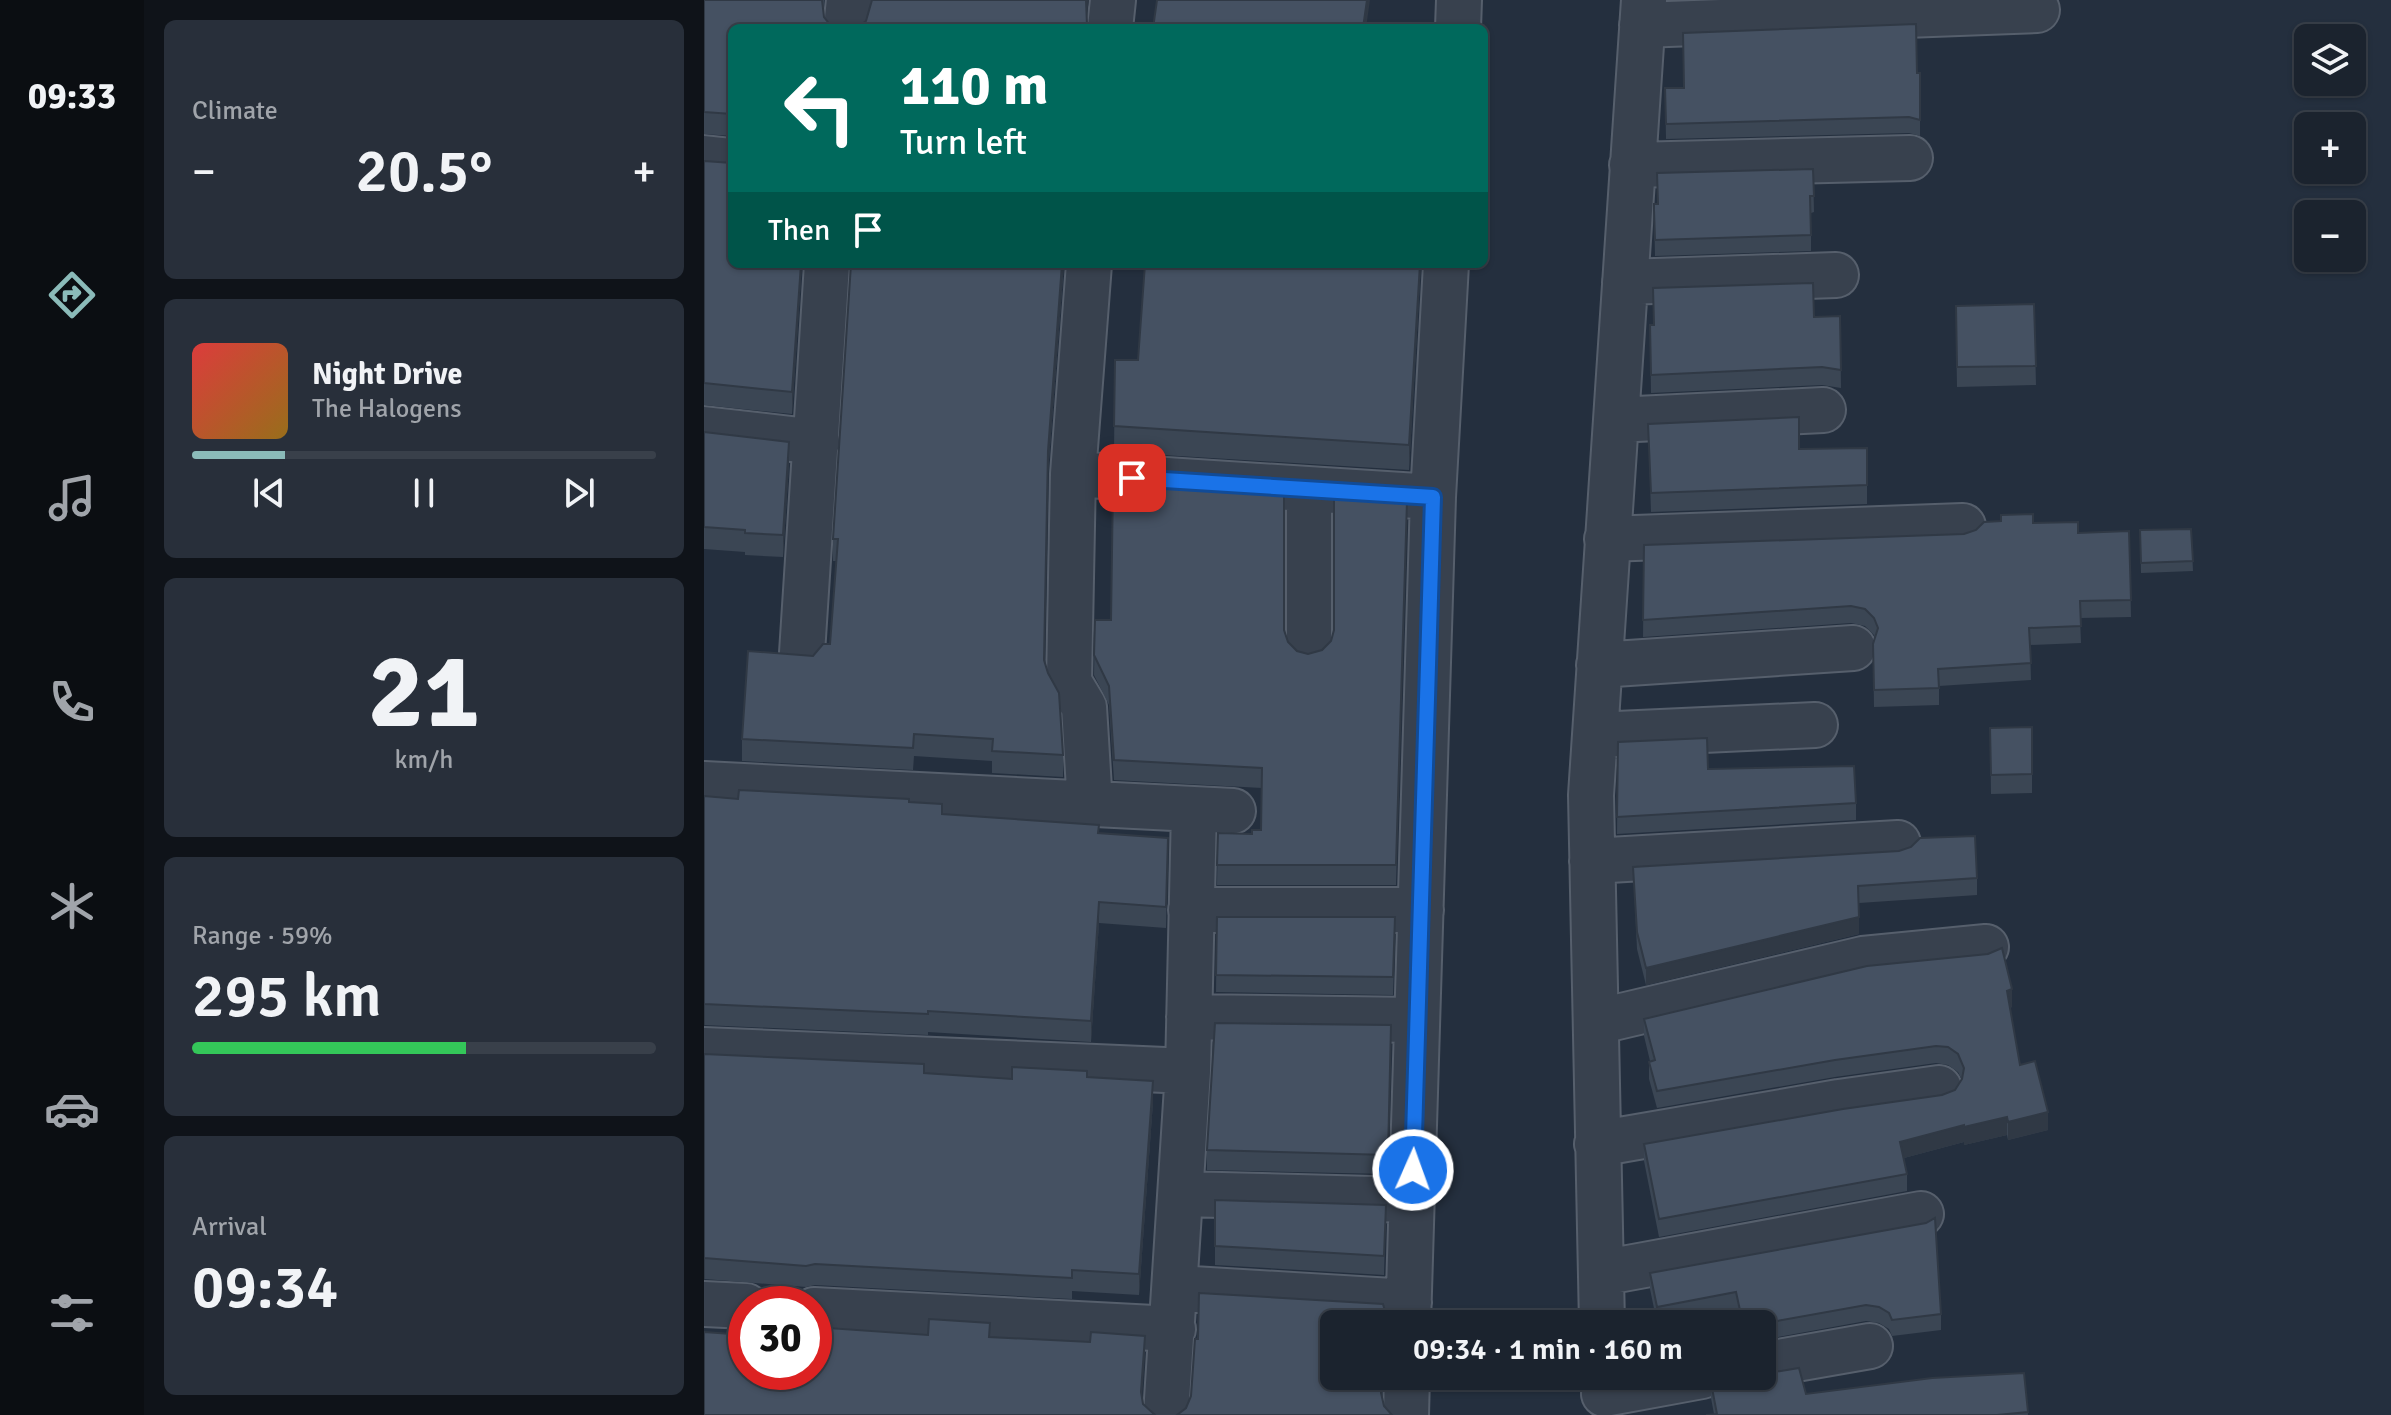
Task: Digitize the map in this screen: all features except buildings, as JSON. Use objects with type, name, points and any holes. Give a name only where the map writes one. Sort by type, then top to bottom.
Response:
[{"type":"street","points":[[846,24],[849,0]]},
{"type":"street","points":[[1110,24],[1113,0]]},
{"type":"street","points":[[1458,24],[1459,0]]},
{"type":"street","points":[[1602,1310],[1591,795],[1643,12],[2037,10]]},
{"type":"street","points":[[704,158],[728,161]]},
{"type":"street","points":[[1632,165],[1910,158]]},
{"type":"street","points":[[802,653],[827,268]]},
{"type":"street","points":[[1089,268],[1073,474],[1069,682],[1084,707],[1090,805]]},
{"type":"street","points":[[1409,1310],[1433,497],[1446,268]]},
{"type":"street","points":[[1625,282],[1836,275]]},
{"type":"street","points":[[1616,420],[1823,410]]},
{"type":"street","points":[[704,429],[817,442]]},
{"type":"street","points":[[1073,474],[1433,497]]},
{"type":"street","points":[[1309,490],[1309,649]]},
{"type":"street","points":[[1607,539],[1963,526]]},
{"type":"street","points":[[1599,665],[1853,648]]},
{"type":"street","points":[[1595,735],[1815,725]]},
{"type":"street","points":[[704,784],[1214,811],[1191,910],[1188,1071],[1166,1415]]},
{"type":"street","points":[[1592,861],[1898,843]]},
{"type":"street","points":[[1191,910],[1421,910]]},
{"type":"street","points":[[1596,1022],[1863,959],[1986,947]]},
{"type":"street","points":[[1189,1017],[1417,1020]]},
{"type":"street","points":[[704,1050],[1188,1071]]},
{"type":"street","points":[[1597,1144],[1939,1088]]},
{"type":"street","points":[[1181,1194],[1412,1200]]},
{"type":"street","points":[[1601,1273],[1921,1214]]},
{"type":"street","points":[[704,1304],[728,1305]]},
{"type":"street","points":[[832,1310],[1174,1308],[1320,1311]]},
{"type":"street","points":[[1776,1363],[1870,1346]]},
{"type":"street","points":[[1406,1415],[1407,1390]]},
{"type":"street","points":[[1603,1395],[1629,1390]]},
{"type":"route","points":[[1132,478],[1433,497],[1413,1170]]}]
